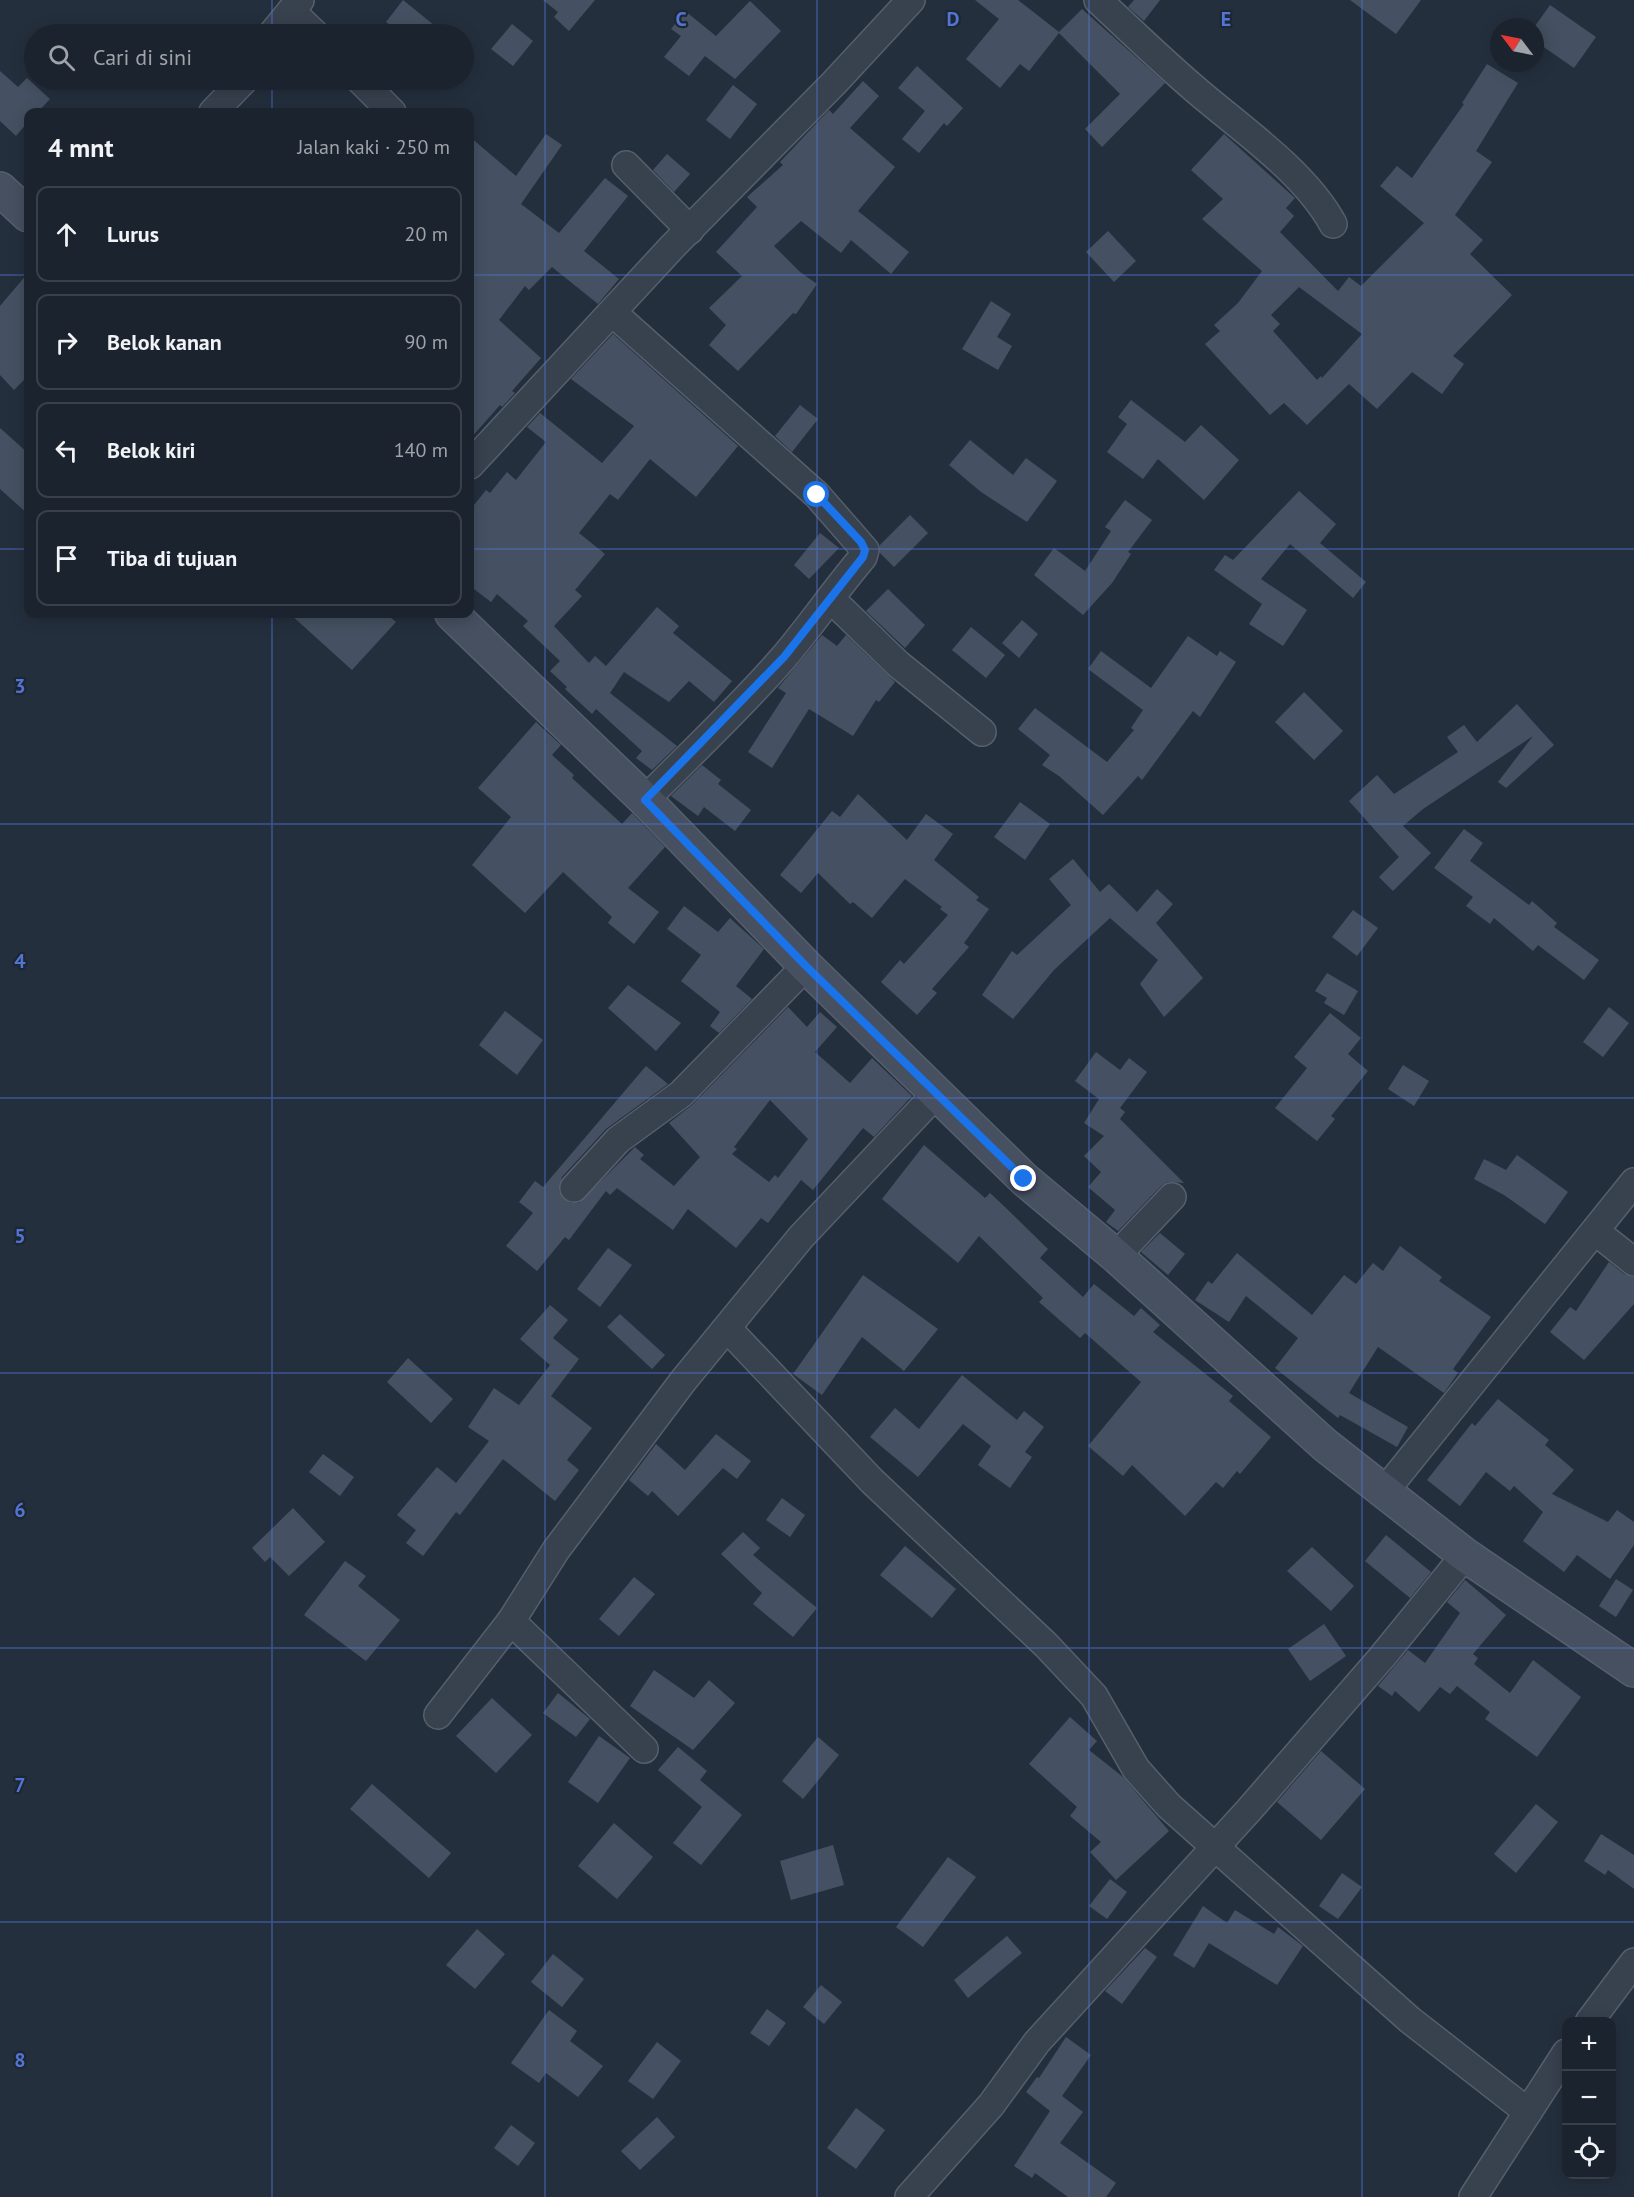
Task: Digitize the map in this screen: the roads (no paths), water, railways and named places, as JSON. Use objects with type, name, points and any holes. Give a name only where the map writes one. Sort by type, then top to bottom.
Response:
[{"type":"street","points":[[1098,0],[1196,90],[1247,130],[1313,195],[1333,224]]},
{"type":"street","points":[[474,461],[690,230],[834,83],[907,1]]},
{"type":"street","points":[[280,24],[295,5],[308,24]]},
{"type":"street","points":[[217,108],[234,90]]},
{"type":"street","points":[[370,90],[388,108]]},
{"type":"street","points":[[626,165],[690,230]]},
{"type":"street","points":[[0,189],[24,211]]},
{"type":"street","points":[[613,313],[817,495],[861,542],[865,550],[863,557],[834,590],[832,600],[804,629],[784,657],[645,800]]},
{"type":"street","points":[[832,600],[898,664],[982,732]]},
{"type":"street","points":[[456,618],[645,800],[806,966],[1024,1179],[1116,1256],[1325,1444],[1384,1492],[1465,1555],[1634,1670]]},
{"type":"street","points":[[574,1188],[618,1140],[686,1089],[806,966]]},
{"type":"street","points":[[438,1715],[511,1621],[556,1550],[683,1381],[801,1237],[936,1094]]},
{"type":"street","points":[[1384,1492],[1634,1182]]},
{"type":"street","points":[[1116,1256],[1172,1197]]},
{"type":"street","points":[[1595,1232],[1634,1262]]},
{"type":"street","points":[[727,1328],[872,1481],[1054,1653],[1094,1696],[1136,1768],[1169,1806],[1410,2019],[1528,2112]]},
{"type":"street","points":[[909,2197],[991,2105],[1037,2042],[1382,1657],[1465,1555]]},
{"type":"street","points":[[511,1621],[644,1749]]},
{"type":"street","points":[[1593,2017],[1634,1962]]},
{"type":"street","points":[[1473,2197],[1562,2060]]}]
